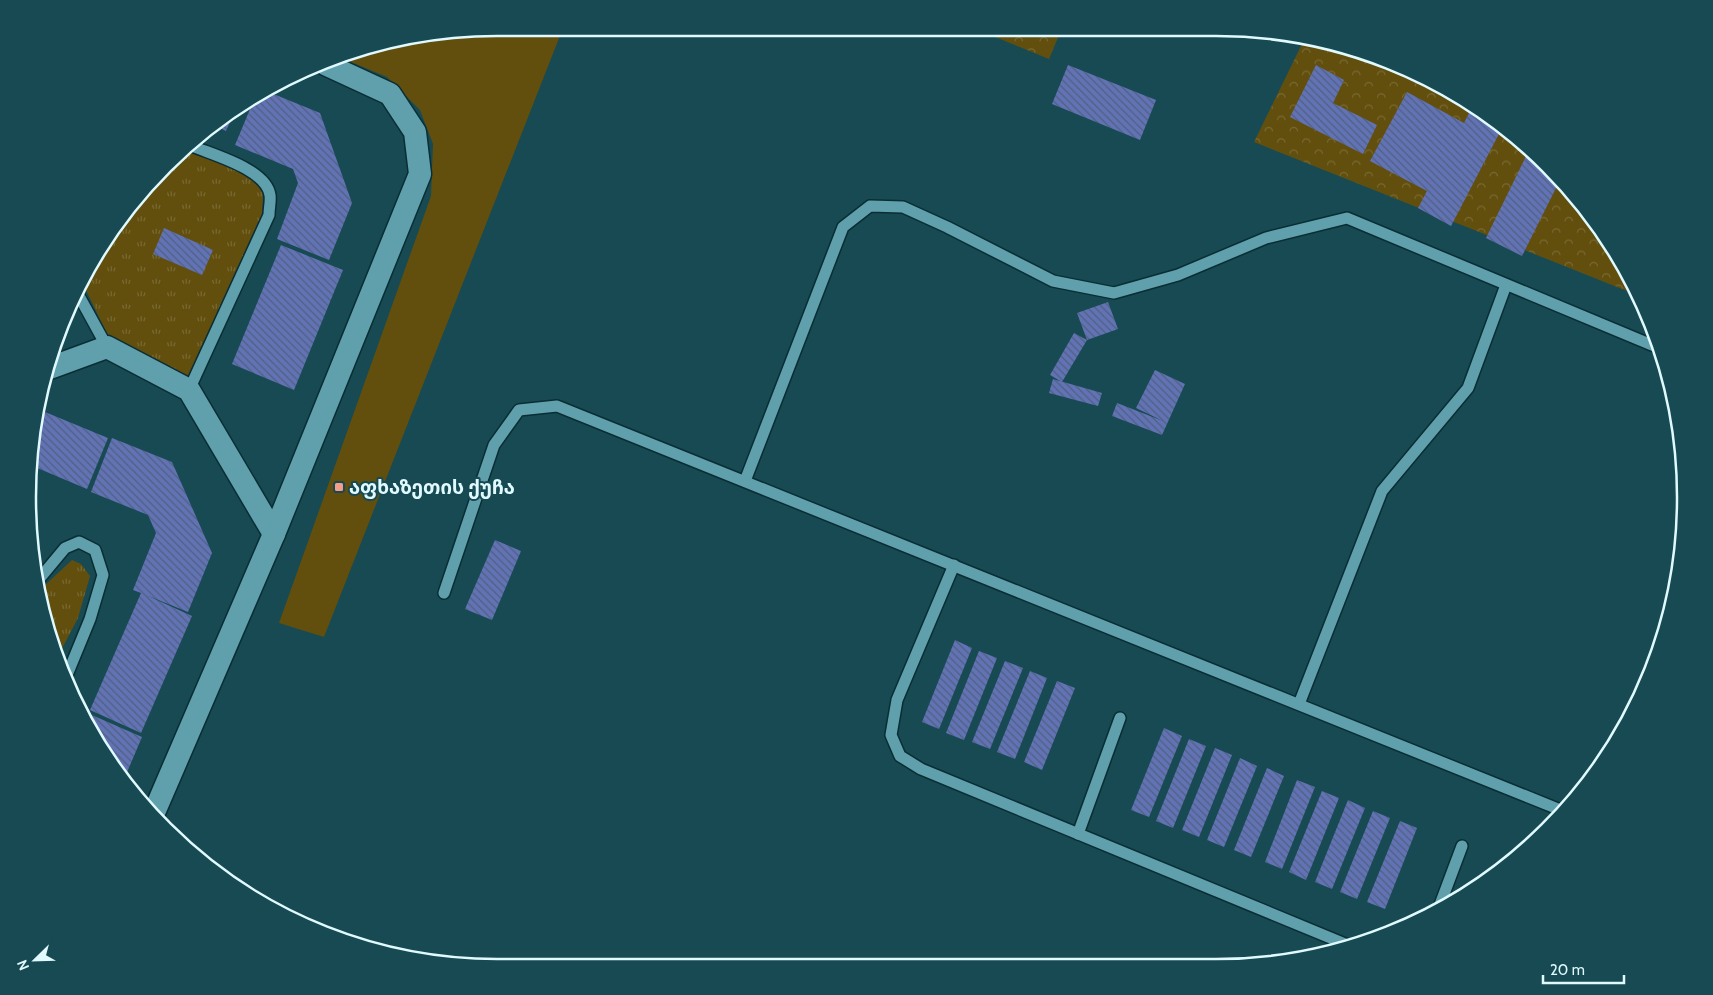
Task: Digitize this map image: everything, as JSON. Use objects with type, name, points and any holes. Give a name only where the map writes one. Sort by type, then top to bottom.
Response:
[{"type":"street","points":[[156,808],[274,534],[420,174],[414,132],[390,94],[332,67]]},
{"type":"street","points":[[56,365],[107,347],[189,390],[274,534]]},
{"type":"lane","points":[[189,390],[269,215],[270,194],[263,180],[246,168],[197,148]]},
{"type":"lane","points":[[745,481],[843,227],[870,206],[903,207],[1053,280],[1114,293],[1178,275],[1266,238],[1346,218],[1650,344]]},
{"type":"lane","points":[[1299,704],[1382,491],[1468,388],[1506,285]]},
{"type":"lane","points":[[81,299],[107,347]]},
{"type":"lane","points":[[444,593],[494,445],[519,410],[557,406],[1556,808]]},
{"type":"lane","points":[[43,575],[65,548],[79,542],[95,550],[103,576],[90,619],[69,669]]},
{"type":"lane","points":[[954,565],[897,700],[891,735],[900,756],[921,769],[1339,942]]},
{"type":"lane","points":[[1078,834],[1120,718]]},
{"type":"lane","points":[[1442,899],[1462,846]]},
{"type":"green space","points":[[560,36],[324,637],[279,623],[431,196],[433,144],[420,110],[387,77],[349,61],[378,52],[437,40],[467,37]]},
{"type":"green space","points":[[993,36],[1059,36],[1049,59]]},
{"type":"green space","points":[[1302,44],[1335,52],[1392,71],[1420,84],[1472,114],[1520,151],[1542,171],[1562,193],[1599,241],[1628,291],[1254,142]]},
{"type":"green space","points":[[193,151],[240,171],[256,181],[263,194],[262,214],[187,379],[110,340],[86,290],[114,241],[151,193],[171,171]]},
{"type":"green space","points":[[72,560],[81,564],[90,576],[78,618],[62,649],[52,617],[45,585]]},
{"type":"building","points":[[1068,65],[1156,100],[1140,140],[1052,104]]},
{"type":"building","points":[[1316,65],[1344,80],[1333,103],[1377,125],[1363,154],[1290,117]]},
{"type":"building","points":[[1407,92],[1464,123],[1469,113],[1499,134],[1451,226],[1418,208],[1427,191],[1370,161]]},
{"type":"building","points":[[274,94],[320,113],[352,203],[329,260],[277,239],[298,183],[293,169],[235,145],[250,108]]},
{"type":"building","points":[[230,122],[226,131],[221,129]]},
{"type":"building","points":[[1526,156],[1557,187],[1522,256],[1486,238]]},
{"type":"building","points":[[164,228],[213,250],[202,275],[153,254]]},
{"type":"building","points":[[281,245],[343,270],[294,390],[232,364]]},
{"type":"building","points":[[1108,302],[1118,329],[1087,340],[1077,313]]},
{"type":"building","points":[[1074,333],[1087,340],[1062,382],[1050,375]]},
{"type":"building","points":[[1155,370],[1185,384],[1162,435],[1112,416],[1117,403],[1163,421],[1136,408]]},
{"type":"building","points":[[1053,379],[1102,393],[1098,406],[1049,393]]},
{"type":"building","points":[[44,412],[108,438],[87,489],[37,468]]},
{"type":"building","points":[[112,438],[172,462],[212,553],[188,612],[146,595],[192,616],[141,733],[90,710],[141,593],[133,590],[156,533],[148,515],[91,492]]},
{"type":"building","points":[[495,540],[521,551],[492,620],[465,609]]},
{"type":"building","points":[[955,640],[972,648],[939,729],[922,722]]},
{"type":"building","points":[[979,651],[997,658],[964,740],[946,733]]},
{"type":"building","points":[[1005,661],[1023,668],[990,749],[972,742]]},
{"type":"building","points":[[1030,671],[1047,678],[1015,759],[997,752]]},
{"type":"building","points":[[1057,681],[1075,688],[1042,770],[1024,762]]},
{"type":"building","points":[[91,715],[142,737],[127,772],[114,754]]},
{"type":"building","points":[[1164,728],[1182,736],[1149,817],[1131,810]]},
{"type":"building","points":[[1189,739],[1206,746],[1173,828],[1156,821]]},
{"type":"building","points":[[1215,748],[1232,755],[1199,837],[1182,830]]},
{"type":"building","points":[[1240,758],[1257,766],[1224,847],[1207,840]]},
{"type":"building","points":[[1267,768],[1284,776],[1251,857],[1234,850]]},
{"type":"building","points":[[1297,780],[1315,787],[1282,869],[1265,862]]},
{"type":"building","points":[[1322,791],[1339,798],[1306,880],[1289,872]]},
{"type":"building","points":[[1348,800],[1365,808],[1332,889],[1315,882]]},
{"type":"building","points":[[1373,811],[1390,818],[1357,899],[1340,892]]},
{"type":"building","points":[[1400,821],[1417,828],[1385,909],[1367,902]]},
{"type":"place","name":"აფხაზეთის ქუჩა","points":[[339,487]]}]
